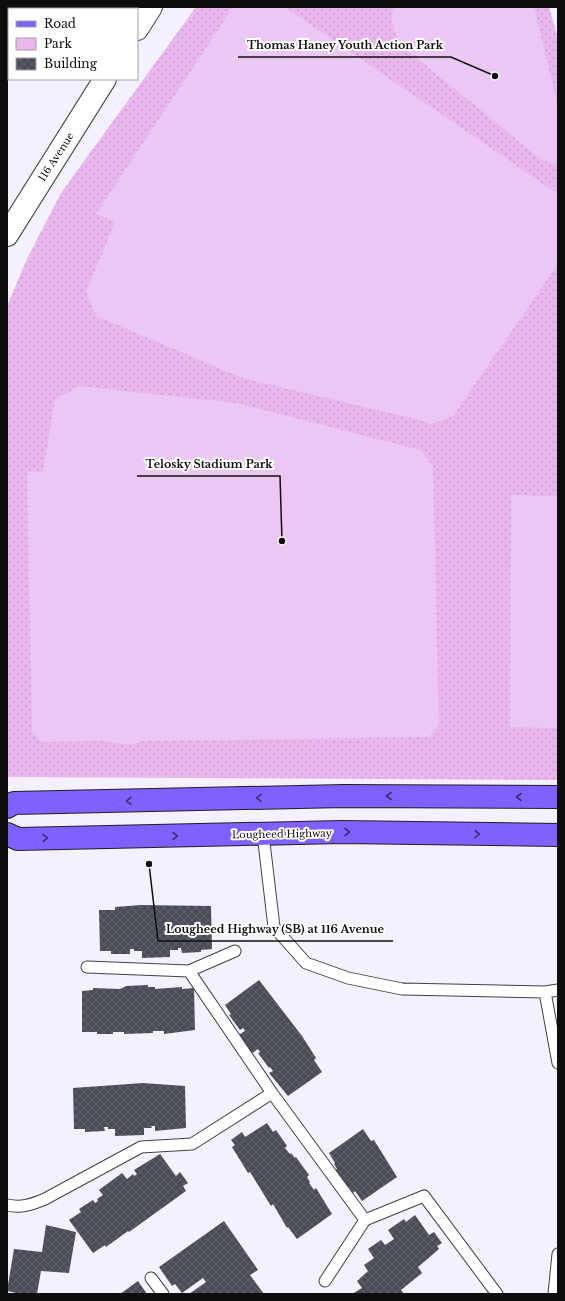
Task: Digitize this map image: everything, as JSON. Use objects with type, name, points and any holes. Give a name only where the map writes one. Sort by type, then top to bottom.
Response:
[{"type":"main road","points":[[7,807],[14,803],[336,796],[558,797]]},
{"type":"main road","name":"Lougheed Highway","points":[[7,834],[18,839],[342,832],[558,835]]},
{"type":"street","points":[[138,27],[151,7]]},
{"type":"street","name":"116 Avenue","points":[[7,235],[104,80]]},
{"type":"lane","points":[[263,834],[274,927],[306,963],[348,978],[402,989],[545,992],[558,990]]},
{"type":"lane","points":[[87,967],[189,971],[235,952]]},
{"type":"lane","points":[[189,971],[272,1093],[365,1220]]},
{"type":"lane","points":[[545,992],[558,1063]]},
{"type":"lane","points":[[7,1205],[18,1207],[31,1205],[141,1147],[192,1144],[272,1093]]},
{"type":"lane","points":[[325,1281],[365,1220],[424,1196],[497,1294]]},
{"type":"lane","points":[[554,1294],[558,1254]]},
{"type":"lane","points":[[151,1278],[162,1294]]},
{"type":"green space","points":[[196,7],[549,7],[558,38],[558,780],[7,777],[7,306],[27,259],[61,193]]},
{"type":"shaded area","points":[[233,7],[285,7],[558,194],[558,264],[453,416],[429,425],[427,422],[242,378],[96,316],[86,292],[115,222],[96,214]]},
{"type":"shaded area","points":[[394,7],[534,7],[558,106],[558,164],[543,161],[402,46],[392,22]]},
{"type":"shaded area","points":[[79,386],[236,403],[421,450],[433,467],[439,725],[429,737],[143,741],[132,745],[101,741],[42,742],[32,733],[27,471],[43,472],[55,400]]},
{"type":"shaded area","points":[[511,495],[558,496],[558,728],[510,727]]},
{"type":"building","points":[[141,905],[211,906],[212,949],[201,950],[201,952],[182,953],[181,948],[178,948],[178,950],[170,950],[170,957],[142,958],[142,951],[134,951],[134,949],[130,949],[130,954],[111,954],[111,951],[100,951],[99,910],[115,910],[115,907]]},
{"type":"building","points":[[259,980],[302,1036],[316,1058],[314,1060],[322,1072],[288,1096],[269,1073],[273,1071],[258,1053],[260,1052],[258,1049],[251,1054],[237,1036],[245,1031],[243,1028],[240,1030],[229,1015],[231,1014],[225,1005]]},
{"type":"building","points":[[148,985],[148,987],[155,987],[155,989],[182,987],[182,989],[194,988],[195,1030],[164,1034],[164,1031],[124,1034],[124,1032],[97,1034],[97,1032],[82,1032],[82,991],[93,990],[93,988],[120,989],[126,986]]},
{"type":"building","points":[[143,1083],[185,1086],[186,1128],[155,1131],[155,1126],[151,1126],[152,1128],[144,1128],[144,1135],[115,1136],[115,1129],[108,1129],[108,1127],[104,1127],[105,1131],[85,1132],[85,1129],[74,1129],[73,1088]]},
{"type":"building","points":[[267,1123],[273,1132],[276,1130],[287,1146],[285,1148],[290,1154],[291,1153],[295,1158],[296,1157],[309,1175],[307,1177],[310,1182],[309,1183],[314,1190],[316,1188],[332,1214],[297,1239],[288,1227],[287,1228],[273,1204],[271,1206],[250,1172],[248,1173],[232,1147],[235,1145],[231,1140],[242,1132],[245,1137]]},
{"type":"building","points":[[363,1129],[371,1141],[374,1140],[397,1177],[362,1201],[355,1191],[353,1193],[349,1187],[348,1189],[335,1170],[337,1169],[334,1164],[335,1163],[329,1153]]},
{"type":"building","points":[[160,1154],[176,1176],[180,1172],[188,1183],[183,1186],[186,1191],[129,1232],[128,1231],[106,1247],[105,1245],[93,1253],[69,1220],[81,1212],[79,1209],[93,1200],[95,1203],[98,1201],[97,1199],[103,1195],[99,1190],[122,1173],[127,1179],[133,1174],[134,1176],[137,1174],[134,1170]]},
{"type":"building","points":[[415,1215],[429,1235],[434,1232],[442,1243],[437,1246],[439,1249],[418,1267],[422,1273],[401,1290],[404,1294],[352,1294],[362,1288],[357,1281],[368,1271],[364,1265],[374,1258],[368,1249],[381,1240],[385,1245],[394,1239],[388,1230],[404,1219],[406,1222]]},
{"type":"building","points":[[224,1221],[258,1270],[250,1275],[264,1294],[189,1294],[206,1282],[203,1278],[182,1293],[175,1284],[172,1286],[159,1267]]},
{"type":"building","points":[[46,1225],[76,1232],[69,1273],[41,1271],[37,1294],[21,1294],[7,1291],[14,1249],[42,1252]]},
{"type":"building","points":[[138,1281],[147,1294],[120,1294]]},
{"type":"place","name":"Thomas Haney Youth Action Park","points":[[495,76]]},
{"type":"place","name":"Telosky Stadium Park","points":[[282,541]]},
{"type":"place","name":"Lougheed Highway (SB) at 116 Avenue","points":[[149,864]]}]
